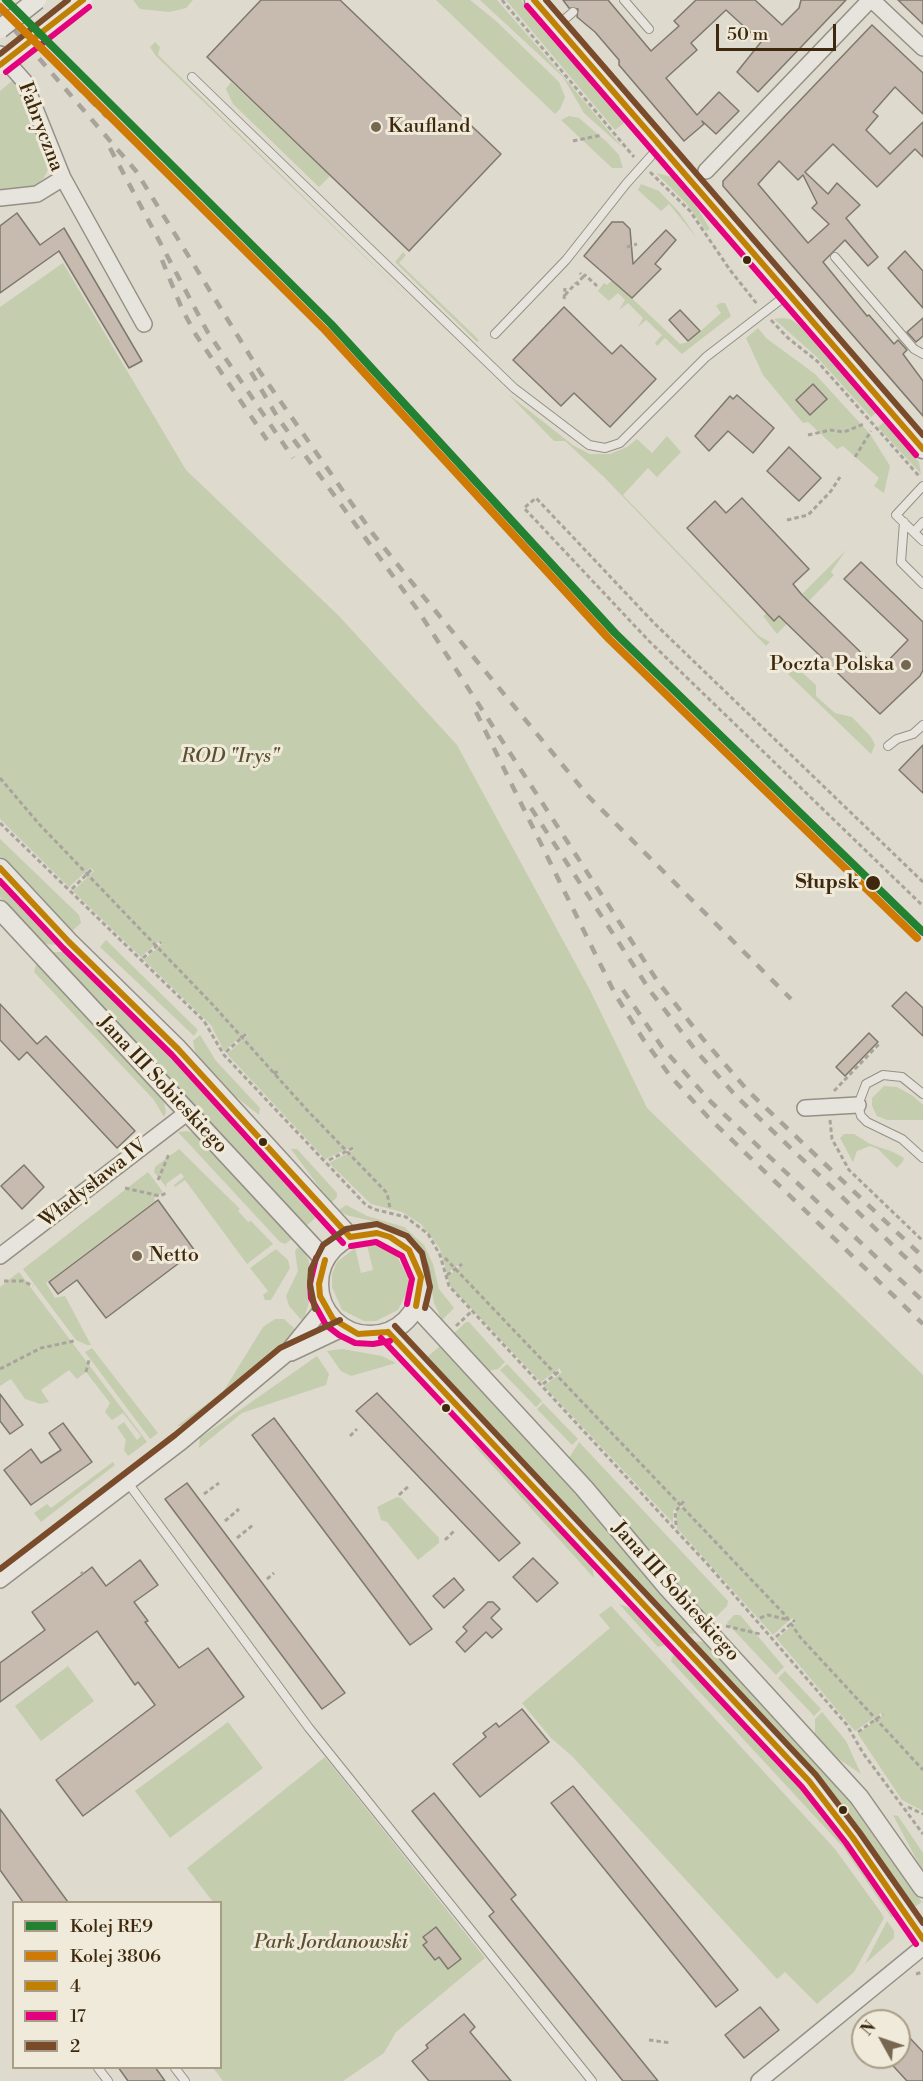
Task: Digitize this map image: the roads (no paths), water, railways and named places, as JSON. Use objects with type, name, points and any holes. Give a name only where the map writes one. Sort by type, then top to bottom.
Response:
[{"type":"street","points":[[0,29],[38,0]]},
{"type":"street","points":[[0,65],[83,0]]},
{"type":"street","points":[[534,0],[923,449]]},
{"type":"street","points":[[705,171],[871,0],[923,48]]},
{"type":"street","name":"Fabryczna","points":[[0,54],[24,81],[63,178],[37,194],[0,198]]},
{"type":"street","points":[[63,178],[144,324]]},
{"type":"street","name":"Jana III Sobieskiego","points":[[0,868],[69,942],[178,1049],[350,1237]]},
{"type":"street","name":"Jana III Sobieskiego","points":[[0,910],[325,1260]]},
{"type":"street","points":[[805,1108],[858,1105]]},
{"type":"street","name":"Władysława IV","points":[[0,1256],[188,1112]]},
{"type":"street","points":[[377,1233],[390,1237],[409,1250],[421,1277],[416,1306],[409,1317],[388,1332],[373,1335],[358,1334],[344,1328],[324,1307],[319,1284],[325,1260],[331,1250],[350,1237],[377,1233]]},
{"type":"street","name":"Jana III Sobieskiego","points":[[416,1306],[584,1488],[668,1588],[859,1797],[923,1888]]},
{"type":"street","points":[[0,1580],[128,1483],[285,1355],[324,1307]]},
{"type":"street","points":[[285,1355],[344,1328]]},
{"type":"street","name":"Jana III Sobieskiego","points":[[388,1332],[809,1781],[853,1838],[923,1939]]},
{"type":"street","points":[[759,2081],[923,1947]]},
{"type":"lane","points":[[624,0],[649,29]]},
{"type":"lane","points":[[557,26],[573,12]]},
{"type":"lane","points":[[192,77],[514,388],[589,445],[605,448],[620,443],[706,357],[790,293]]},
{"type":"lane","points":[[495,334],[566,260],[626,184],[662,145]]},
{"type":"lane","points":[[835,257],[914,349],[923,354]]},
{"type":"lane","points":[[923,486],[896,515],[923,541]]},
{"type":"lane","points":[[904,522],[902,562],[923,584]]},
{"type":"lane","points":[[914,532],[923,522]]},
{"type":"lane","points":[[888,746],[897,739],[913,734],[923,725]]},
{"type":"lane","points":[[923,1094],[902,1077],[883,1075],[866,1084],[858,1105],[861,1116],[867,1122],[902,1139],[923,1158]]},
{"type":"lane","points":[[128,1483],[312,1732],[592,2081]]},
{"type":"railway","points":[[0,13],[136,171],[260,372],[373,534],[589,797],[791,999]]},
{"type":"railway","points":[[61,70],[107,117]]},
{"type":"railway","points":[[110,148],[207,331],[293,458]]},
{"type":"railway","points":[[162,260],[182,309],[196,335],[267,440]]},
{"type":"railway","points":[[251,372],[278,418],[417,609],[658,982],[749,1092],[923,1257]]},
{"type":"railway","points":[[476,712],[615,994],[643,1039],[671,1077],[708,1117],[923,1324]]},
{"type":"railway","points":[[531,808],[651,992],[697,1052],[737,1097],[923,1274]]},
{"type":"railway","points":[[623,990],[662,1047],[711,1102],[923,1301]]},
{"type":"rail line","name":"RE9","points":[[6,0],[331,324],[615,633],[923,932]]},
{"type":"rail line","name":"3806","points":[[0,7],[325,330],[609,639],[917,938]]},
{"type":"place","name":"Kaufland","points":[[376,127]]},
{"type":"place","name":"Poczta Polska","points":[[906,665]]},
{"type":"place","name":"Słupsk","points":[[873,883]]},
{"type":"place","name":"Netto","points":[[137,1256]]},
{"type":"park label","name":"ROD \"Irys\"","points":[[230,757]]},
{"type":"park label","name":"Park Jordanowski","points":[[331,1943]]}]
